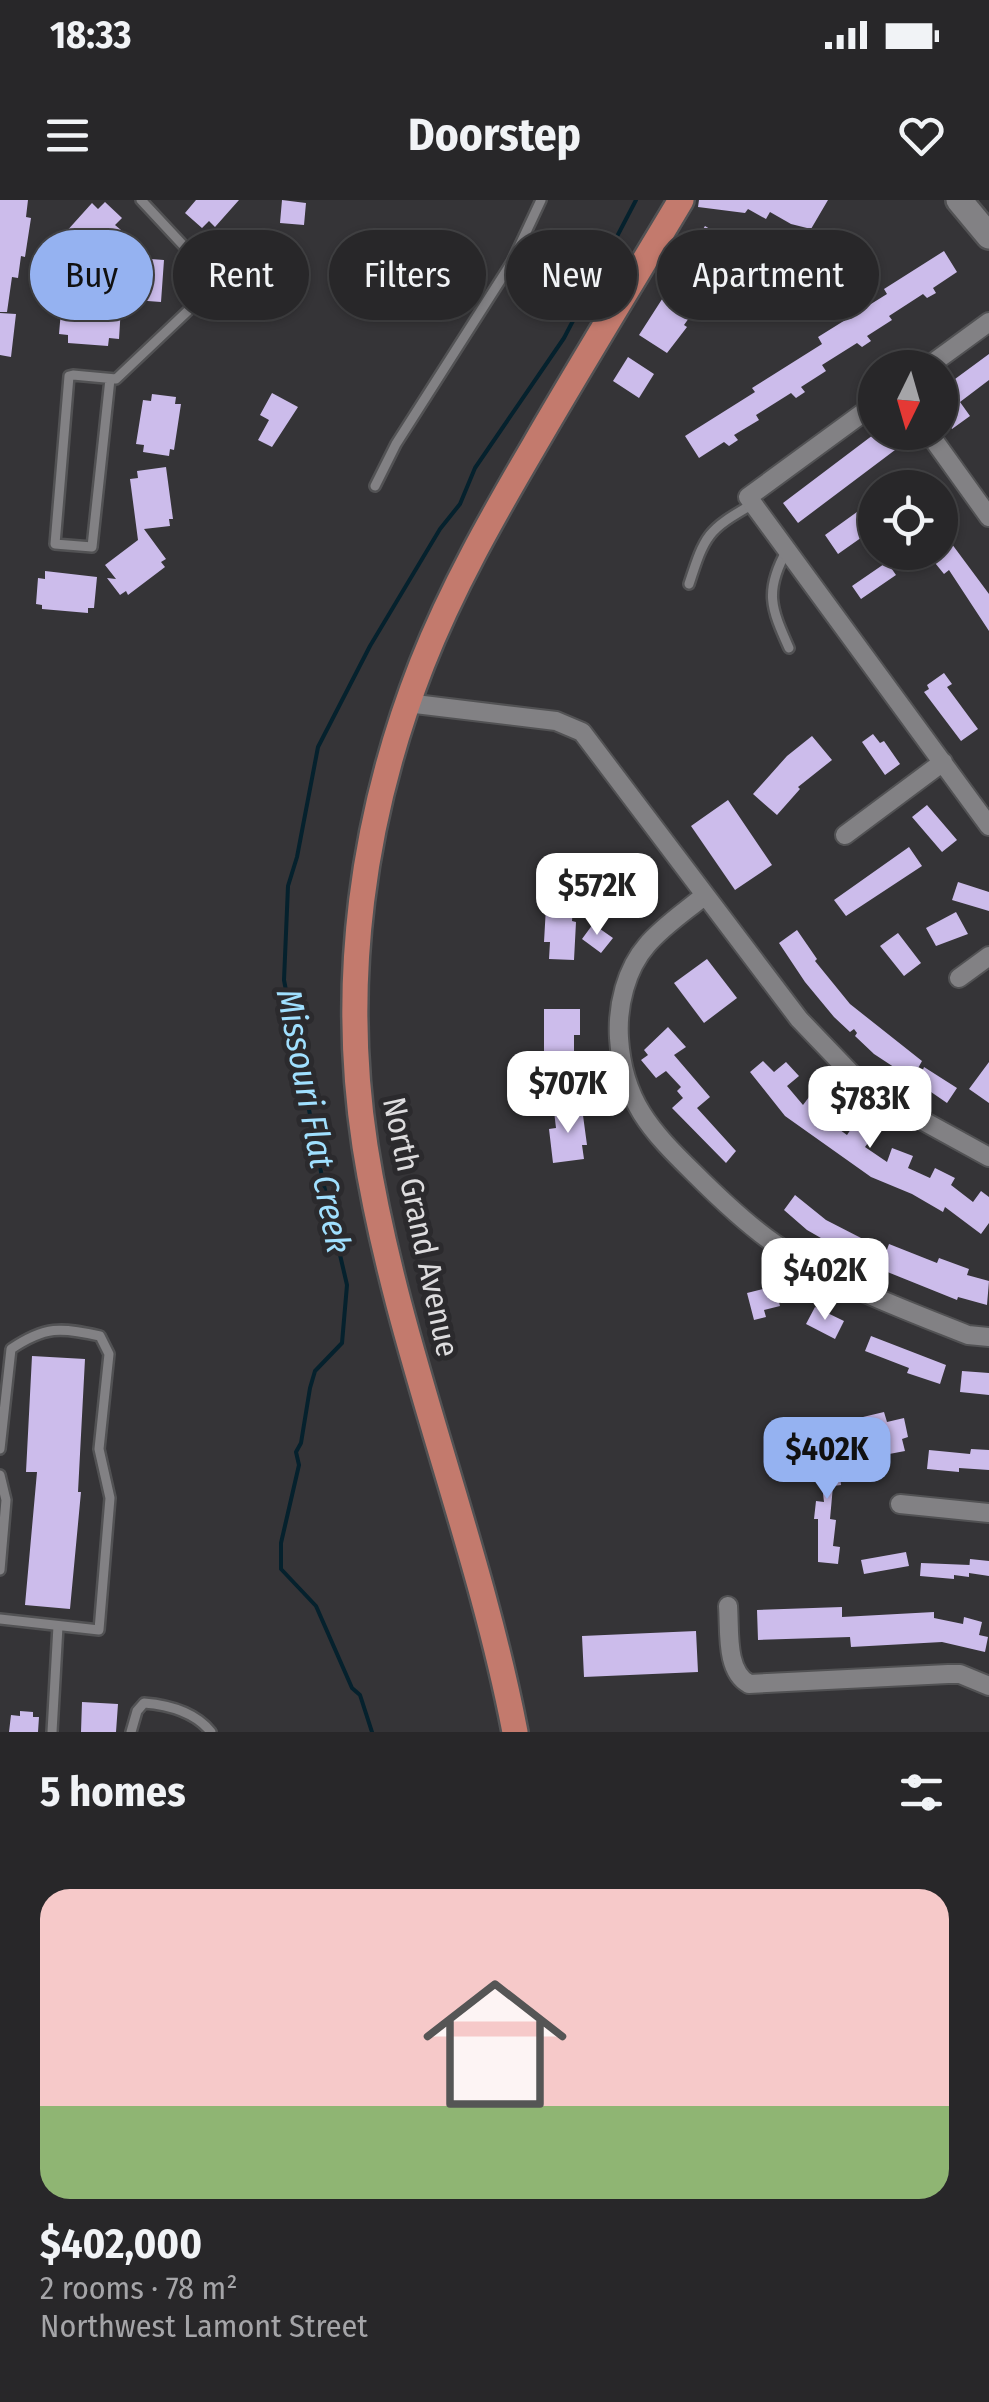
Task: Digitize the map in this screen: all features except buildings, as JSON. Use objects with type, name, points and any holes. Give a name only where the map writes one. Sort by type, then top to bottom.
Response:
[{"type":"main road","name":"North Grand Avenue","points":[[515,1732],[496,1647],[383,1233],[365,1148],[355,1067],[354,980],[363,878],[376,806],[424,660],[484,534],[681,200]]},
{"type":"street","points":[[959,200],[989,236]]},
{"type":"street","points":[[951,350],[989,322]]},
{"type":"street","points":[[858,417],[751,501],[989,826]]},
{"type":"street","points":[[941,450],[989,517]]},
{"type":"street","points":[[407,703],[556,720],[582,732],[799,1020],[867,1090],[978,1148],[989,1158]]},
{"type":"street","points":[[845,835],[942,762]]},
{"type":"street","points":[[705,894],[646,946],[626,981],[618,1022],[621,1068],[636,1108],[665,1144],[721,1200],[775,1244],[852,1288],[968,1336],[989,1337]]},
{"type":"street","points":[[959,978],[989,956]]},
{"type":"street","points":[[900,1504],[989,1514]]},
{"type":"street","points":[[728,1606],[733,1662],[741,1679],[757,1685],[960,1674],[989,1686]]},
{"type":"lane","points":[[110,379],[93,545],[88,548],[54,544],[69,376],[116,379],[192,307],[196,259],[141,200]]},
{"type":"lane","points":[[375,486],[396,444],[512,262],[541,200]]},
{"type":"lane","points":[[688,584],[703,539],[751,501]]},
{"type":"lane","points":[[787,550],[774,574],[771,608],[789,648]]},
{"type":"lane","points":[[0,1449],[11,1349],[55,1328],[100,1336],[109,1354],[99,1449],[110,1498],[99,1630],[0,1619]]},
{"type":"lane","points":[[0,1476],[6,1500],[0,1570]]},
{"type":"lane","points":[[52,1732],[58,1626]]},
{"type":"lane","points":[[130,1732],[144,1702],[193,1715],[211,1732]]},
{"type":"waterway","name":"Missouri Flat Creek","points":[[372,1732],[360,1695],[352,1688],[316,1606],[281,1569],[281,1543],[299,1465],[296,1452],[310,1388],[315,1371],[342,1343],[347,1285],[284,980],[288,886],[318,747],[370,646],[440,529],[460,504],[475,468],[564,338],[636,200]]}]
